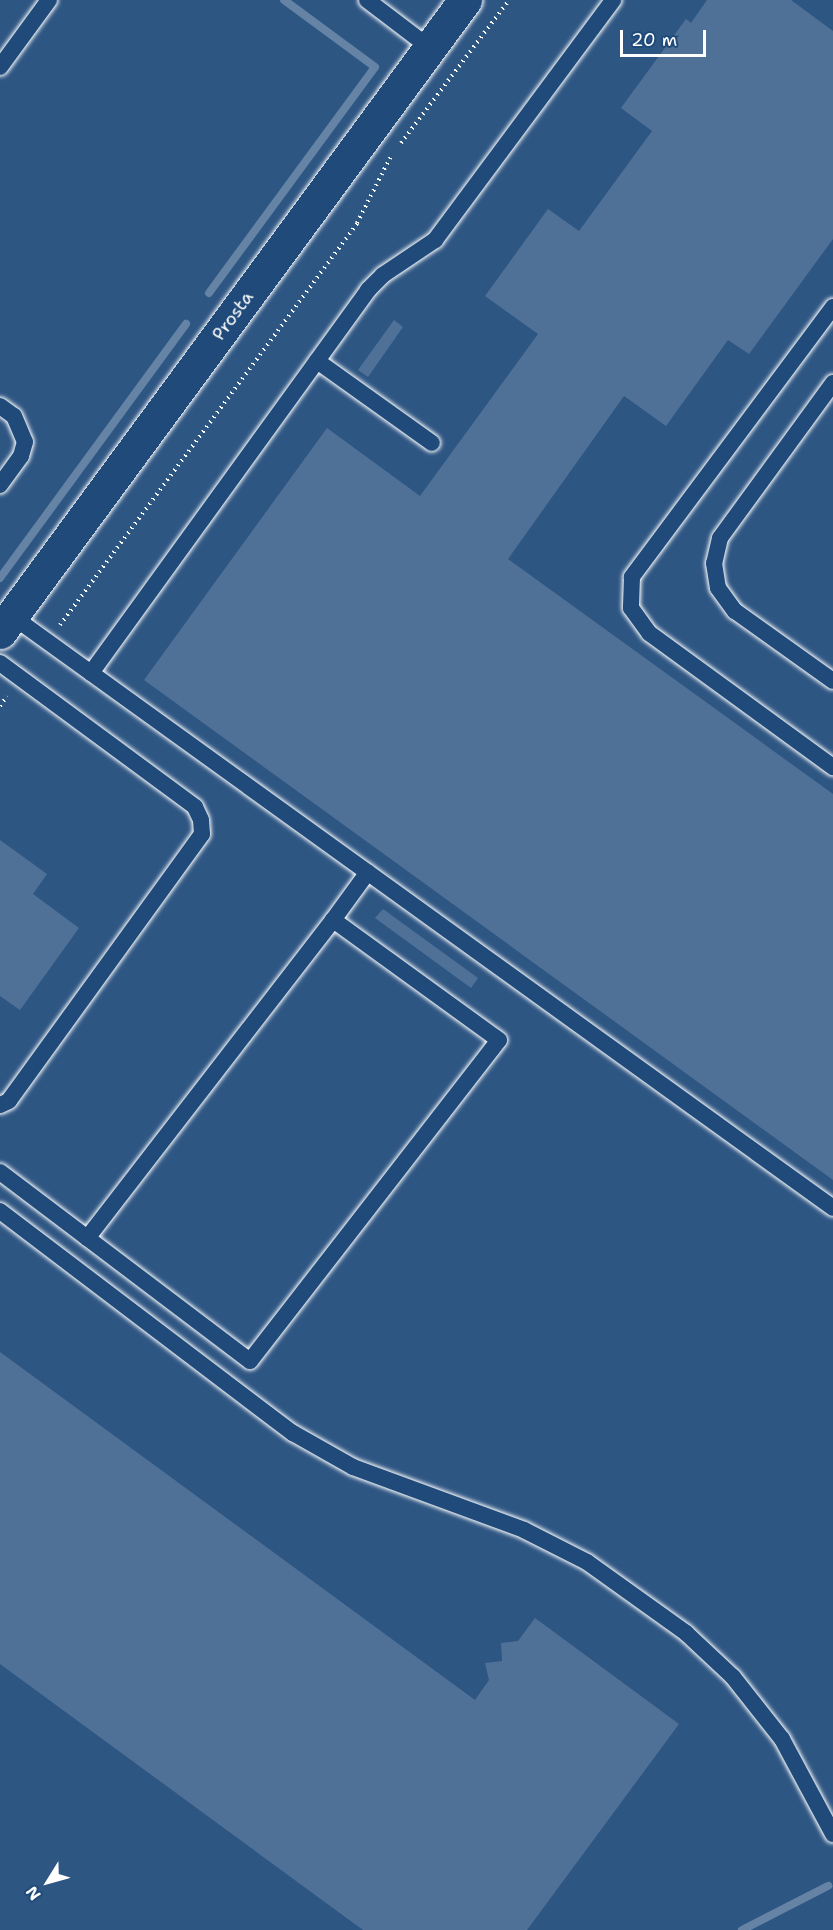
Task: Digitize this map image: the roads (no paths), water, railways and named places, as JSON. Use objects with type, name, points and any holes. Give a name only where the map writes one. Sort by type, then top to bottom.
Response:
[{"type":"street","name":"Prosta","points":[[6,624],[465,0]]},
{"type":"lane","points":[[0,67],[49,0]]},
{"type":"lane","points":[[367,0],[430,48]]},
{"type":"lane","points":[[91,673],[368,290],[383,275],[435,240],[613,0]]},
{"type":"lane","points":[[833,307],[632,577],[631,608],[649,633],[833,767]]},
{"type":"lane","points":[[317,362],[432,443]]},
{"type":"lane","points":[[833,383],[720,538],[714,563],[718,588],[735,610],[833,681]]},
{"type":"lane","points":[[0,406],[14,416],[25,442],[21,456],[0,485]]},
{"type":"lane","points":[[6,624],[48,641],[833,1208]]},
{"type":"lane","points":[[0,663],[195,807],[201,834],[9,1101],[0,1105]]},
{"type":"lane","points":[[87,1238],[368,872]]},
{"type":"lane","points":[[0,1172],[250,1361],[499,1040],[333,920]]},
{"type":"lane","points":[[0,1211],[293,1433],[353,1467],[524,1530],[587,1562],[686,1633],[733,1677],[782,1739],[833,1834]]},
{"type":"waterway","points":[[209,293],[375,67],[284,0]]},
{"type":"waterway","points":[[0,578],[186,324]]},
{"type":"waterway","points":[[742,1930],[828,1886]]}]
